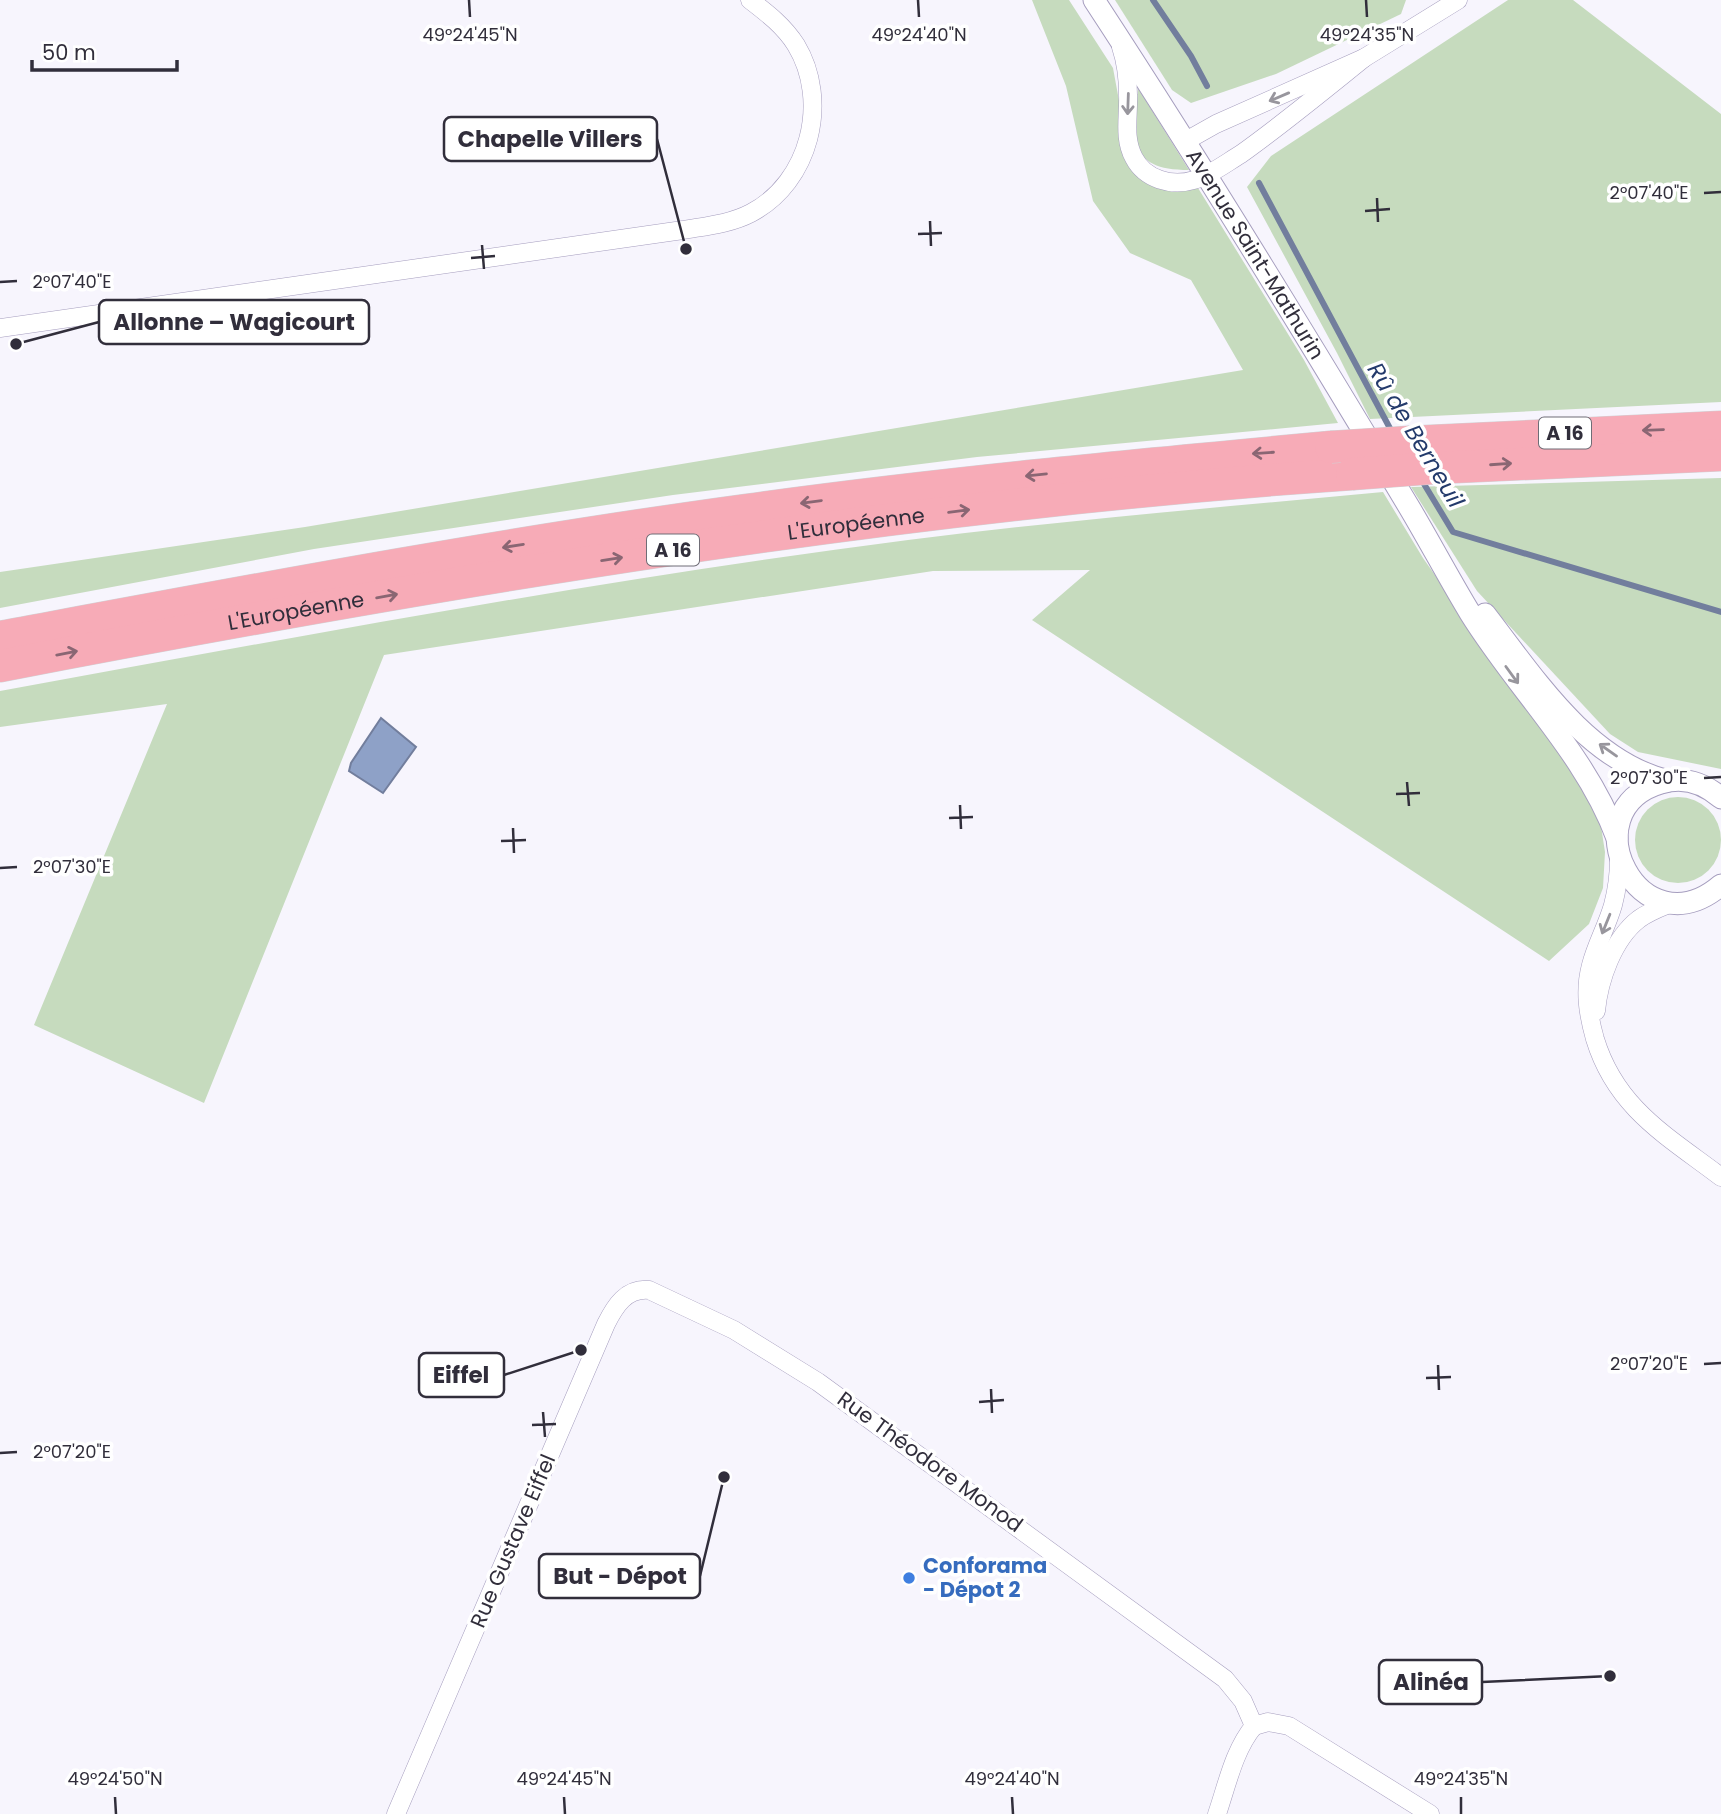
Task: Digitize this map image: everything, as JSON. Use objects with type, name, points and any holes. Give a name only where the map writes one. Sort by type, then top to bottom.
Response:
[{"type":"highway","name":"L'Européenne","points":[[0,637],[364,571],[746,510],[1017,477],[1331,447],[1721,428]]},
{"type":"highway","name":"L'Européenne","points":[[0,666],[425,589],[771,535],[1088,496],[1433,468],[1721,455]]},
{"type":"street","points":[[0,328],[683,230],[722,223],[750,214],[775,196],[795,173],[806,145],[812,115],[810,85],[802,57],[787,32],[750,0]]},
{"type":"street","name":"Avenue Saint-Mathurin","points":[[1094,0],[1205,176],[1491,646],[1585,775],[1608,814],[1625,872],[1638,887],[1659,900],[1674,902]]},
{"type":"street","points":[[1118,37],[1128,82],[1126,128],[1134,159],[1145,172],[1168,182],[1187,182],[1205,176],[1253,145],[1364,58],[1458,0]]},
{"type":"street","points":[[1184,142],[1216,124],[1364,58]]},
{"type":"street","name":"Avenue Saint-Mathurin","points":[[1412,513],[1494,625],[1573,722],[1595,741],[1644,773],[1668,781],[1685,780],[1697,783],[1721,798]]},
{"type":"street","points":[[1668,781],[1651,786],[1633,801],[1621,821],[1616,895],[1591,965],[1587,990],[1588,1011],[1598,1050],[1611,1077],[1632,1106],[1648,1122],[1721,1177]]},
{"type":"street","points":[[1696,900],[1721,885]]},
{"type":"street","points":[[1598,1050],[1595,1027],[1602,982],[1615,952],[1634,923],[1674,902],[1696,900],[1721,906]]},
{"type":"street","name":"Rue Gustave Eiffel","points":[[396,1814],[606,1324],[618,1303],[626,1296],[642,1289],[649,1290]]},
{"type":"street","name":"Rue Théodore Monod","points":[[649,1290],[755,1342],[851,1405],[1225,1679],[1243,1701],[1254,1726]]},
{"type":"street","points":[[1217,1814],[1237,1755],[1248,1733],[1254,1726],[1268,1722],[1289,1726],[1430,1814]]},
{"type":"green space","points":[[1032,0],[1069,0],[1113,68],[1120,106],[1151,183],[1172,192],[1198,188],[1304,360],[1338,423],[977,457],[673,495],[314,549],[0,608],[0,572],[305,527],[1243,370],[1191,280],[1130,253],[1093,201],[1066,86]]},
{"type":"green space","points":[[1115,0],[1406,0],[1401,14],[1276,74],[1191,103],[1172,90]]},
{"type":"green space","points":[[1508,0],[1573,0],[1721,114],[1721,402],[1370,419],[1247,187],[1271,156]]},
{"type":"green space","points":[[1138,88],[1189,170],[1154,164],[1144,157],[1138,147],[1136,135]]},
{"type":"green space","points":[[1721,478],[1721,769],[1638,752],[1610,734],[1477,591],[1411,487]]},
{"type":"green space","points":[[1383,492],[1423,558],[1598,807],[1605,852],[1603,888],[1589,924],[1549,961],[1032,620],[1090,570],[933,571],[384,655],[204,1103],[34,1025],[167,704],[0,727],[0,691],[453,609],[794,555],[1027,526]]},
{"type":"green space","points":[[1678,797],[1702,804],[1714,816],[1721,840],[1714,864],[1702,876],[1678,883],[1654,876],[1642,864],[1635,840],[1642,816],[1654,804]]},
{"type":"water","points":[[381,718],[416,747],[383,793],[349,771],[351,763]]},
{"type":"waterway","points":[[1153,0],[1191,56],[1207,86]]},
{"type":"waterway","name":"Rû de Berneuil","points":[[1259,183],[1393,434]]},
{"type":"waterway","name":"Rû de Berneuil","points":[[1421,479],[1453,532],[1721,612]]},
{"type":"place","name":"Chapelle Villers","points":[[686,249]]},
{"type":"place","name":"Allonne – Wagicourt","points":[[16,344]]},
{"type":"place","name":"Eiffel","points":[[581,1350]]},
{"type":"place","name":"But - Dépot","points":[[724,1477]]},
{"type":"place","name":"Conforama - Dépot 2","points":[[909,1578]]},
{"type":"place","name":"Alinéa","points":[[1610,1676]]}]
